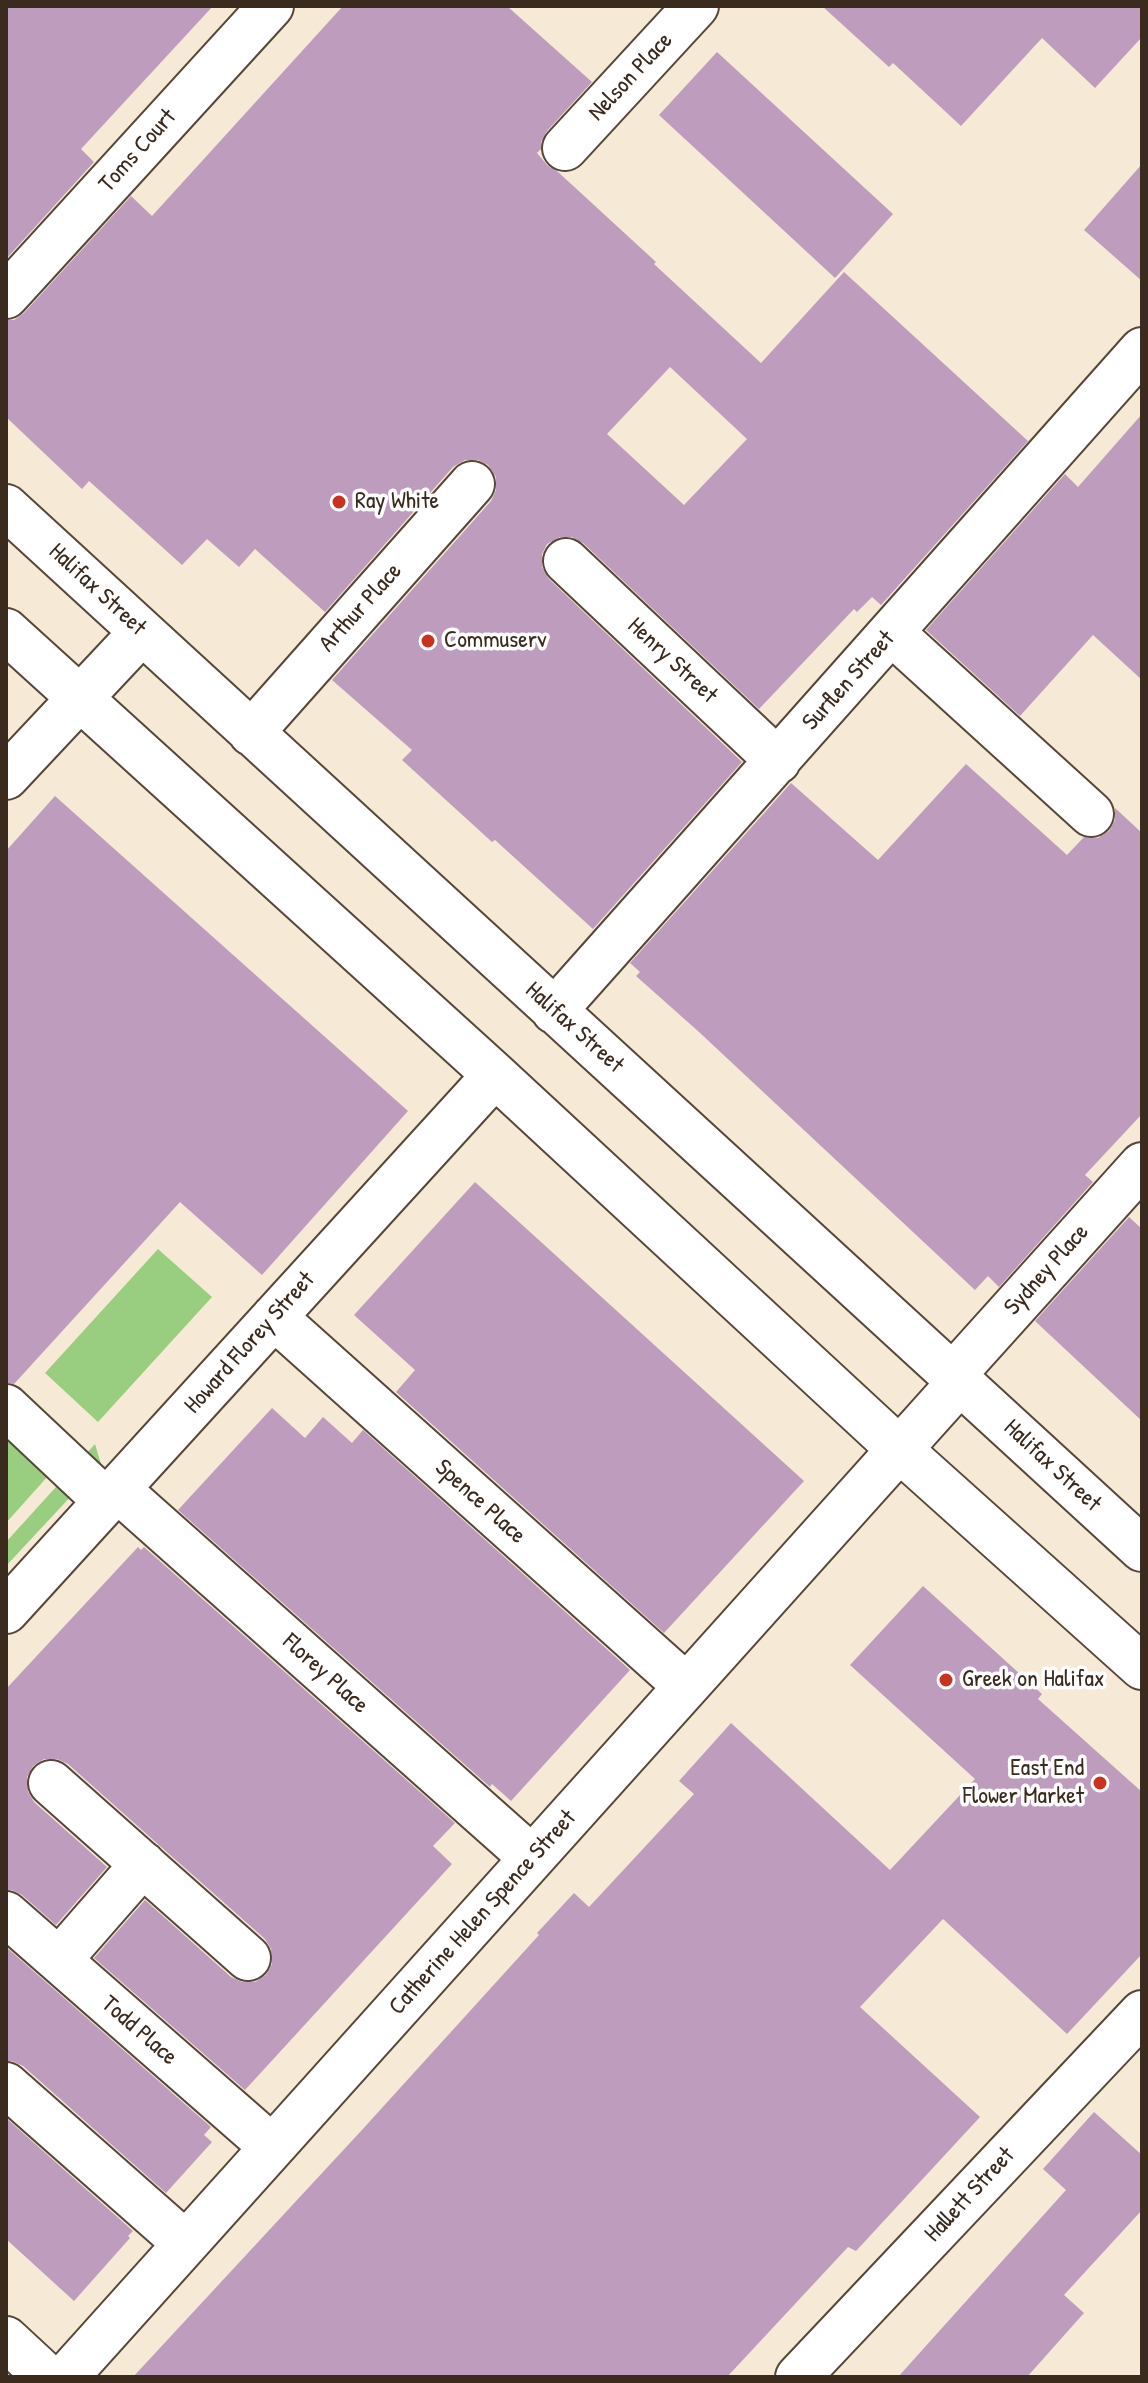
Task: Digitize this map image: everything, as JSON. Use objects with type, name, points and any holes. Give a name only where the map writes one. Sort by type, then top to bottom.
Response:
[{"type":"street","name":"Toms Court","points":[[6,296],[271,6]]},
{"type":"street","name":"Nelson Place","points":[[565,148],[696,6]]},
{"type":"street","name":"Surflen Street","points":[[554,1011],[1142,350]]},
{"type":"street","name":"Arthur Place","points":[[251,733],[472,484]]},
{"type":"street","name":"Halifax Street","points":[[6,507],[1142,1549]]},
{"type":"street","name":"Henry Street","points":[[566,561],[778,761]]},
{"type":"street","points":[[6,631],[495,1075],[899,1449],[1142,1667]]},
{"type":"street","points":[[6,777],[142,632]]},
{"type":"street","points":[[892,633],[1091,814]]},
{"type":"street","name":"Howard Florey Street","points":[[6,1611],[495,1075]]},
{"type":"street","name":"Sydney Place","points":[[899,1449],[956,1378],[1137,1182]]},
{"type":"street","name":"Spence Place","points":[[274,1317],[686,1686]]},
{"type":"street","name":"Florey Place","points":[[6,1407],[532,1858]]},
{"type":"street","name":"Catherine Helen Spence Street","points":[[66,2377],[899,1449]]},
{"type":"street","points":[[51,1783],[248,1958]]},
{"type":"street","points":[[59,1960],[143,1864]]},
{"type":"street","name":"Todd Place","points":[[6,1914],[272,2147]]},
{"type":"street","name":"Hallett Street","points":[[798,2377],[1142,2013]]},
{"type":"street","points":[[6,2085],[185,2243]]},
{"type":"street","points":[[6,2339],[47,2377]]},
{"type":"green space","points":[[158,1249],[212,1297],[98,1422],[45,1373]]},
{"type":"green space","points":[[6,1438],[48,1476],[6,1523]]},
{"type":"green space","points":[[95,1444],[101,1464],[6,1566],[6,1542]]},
{"type":"building","points":[[6,6],[213,6],[81,149],[94,162],[6,259]]},
{"type":"building","points":[[343,6],[507,6],[592,82],[547,131],[537,153],[761,363],[844,272],[1028,441],[881,605],[872,597],[857,612],[854,609],[759,709],[583,543],[572,537],[560,537],[547,544],[542,554],[542,567],[549,579],[742,762],[593,929],[402,760],[412,750],[332,680],[491,501],[496,490],[496,477],[488,465],[478,460],[465,460],[453,467],[325,612],[255,549],[239,567],[207,539],[182,565],[89,481],[82,489],[6,417],[6,320],[14,320],[24,313],[131,196],[152,216]],"holes":[[[670,367],[747,439],[684,505],[607,434]]]},
{"type":"building","points":[[822,6],[1142,6],[1142,37],[1095,88],[1042,38],[961,126],[893,63],[889,67]]},
{"type":"building","points":[[717,52],[893,214],[835,278],[659,115]]},
{"type":"building","points":[[1142,164],[1142,281],[1084,230]]},
{"type":"building","points":[[1142,414],[1142,680],[1093,635],[1020,716],[926,630],[1065,474],[1078,487]]},
{"type":"building","points":[[966,764],[1067,855],[1084,837],[1098,838],[1109,831],[1115,820],[1115,808],[1142,833],[1142,1114],[1085,1175],[1093,1182],[999,1287],[988,1276],[975,1290],[636,976],[640,972],[630,963],[791,783],[878,860]]},
{"type":"building","points":[[55,796],[408,1111],[262,1275],[180,1202],[14,1384],[6,1383],[6,851]]},
{"type":"building","points":[[475,1182],[804,1481],[664,1633],[396,1392],[415,1370],[354,1315]]},
{"type":"building","points":[[1129,1217],[1142,1229],[1142,1421],[1035,1321]]},
{"type":"building","points":[[272,1408],[305,1438],[323,1417],[352,1443],[363,1430],[630,1670],[511,1801],[492,1784],[490,1787],[178,1510]]},
{"type":"building","points":[[138,1547],[141,1550],[144,1547],[455,1823],[433,1846],[452,1864],[245,2090],[94,1958],[145,1900],[231,1977],[242,1982],[255,1982],[266,1975],[272,1964],[271,1949],[265,1939],[68,1764],[57,1759],[44,1759],[33,1766],[27,1777],[28,1792],[34,1802],[107,1867],[56,1925],[22,1895],[6,1890],[6,1689]]},
{"type":"building","points":[[923,1586],[1042,1694],[1038,1699],[1142,1792],[1142,1954],[1067,2034],[943,1919],[860,2007],[980,2117],[856,2251],[848,2247],[727,2377],[133,2377],[361,2131],[574,1893],[589,1907],[694,1794],[679,1781],[731,1723],[890,1870],[975,1779],[850,1665]]},
{"type":"building","points":[[6,1947],[211,2127],[204,2135],[212,2142],[166,2193],[23,2066],[6,2061]]},
{"type":"building","points":[[1094,2112],[1142,2155],[1142,2210],[1064,2295],[1084,2313],[1027,2377],[898,2377],[1066,2190],[1043,2169]]},
{"type":"building","points":[[6,2118],[133,2231],[74,2301],[6,2239]]},
{"type":"place","name":"Ray White","points":[[339,502]]},
{"type":"place","name":"Commuserv","points":[[428,641]]},
{"type":"place","name":"Greek on Halifax","points":[[946,1680]]},
{"type":"place","name":"East End Flower Market","points":[[1100,1783]]}]
